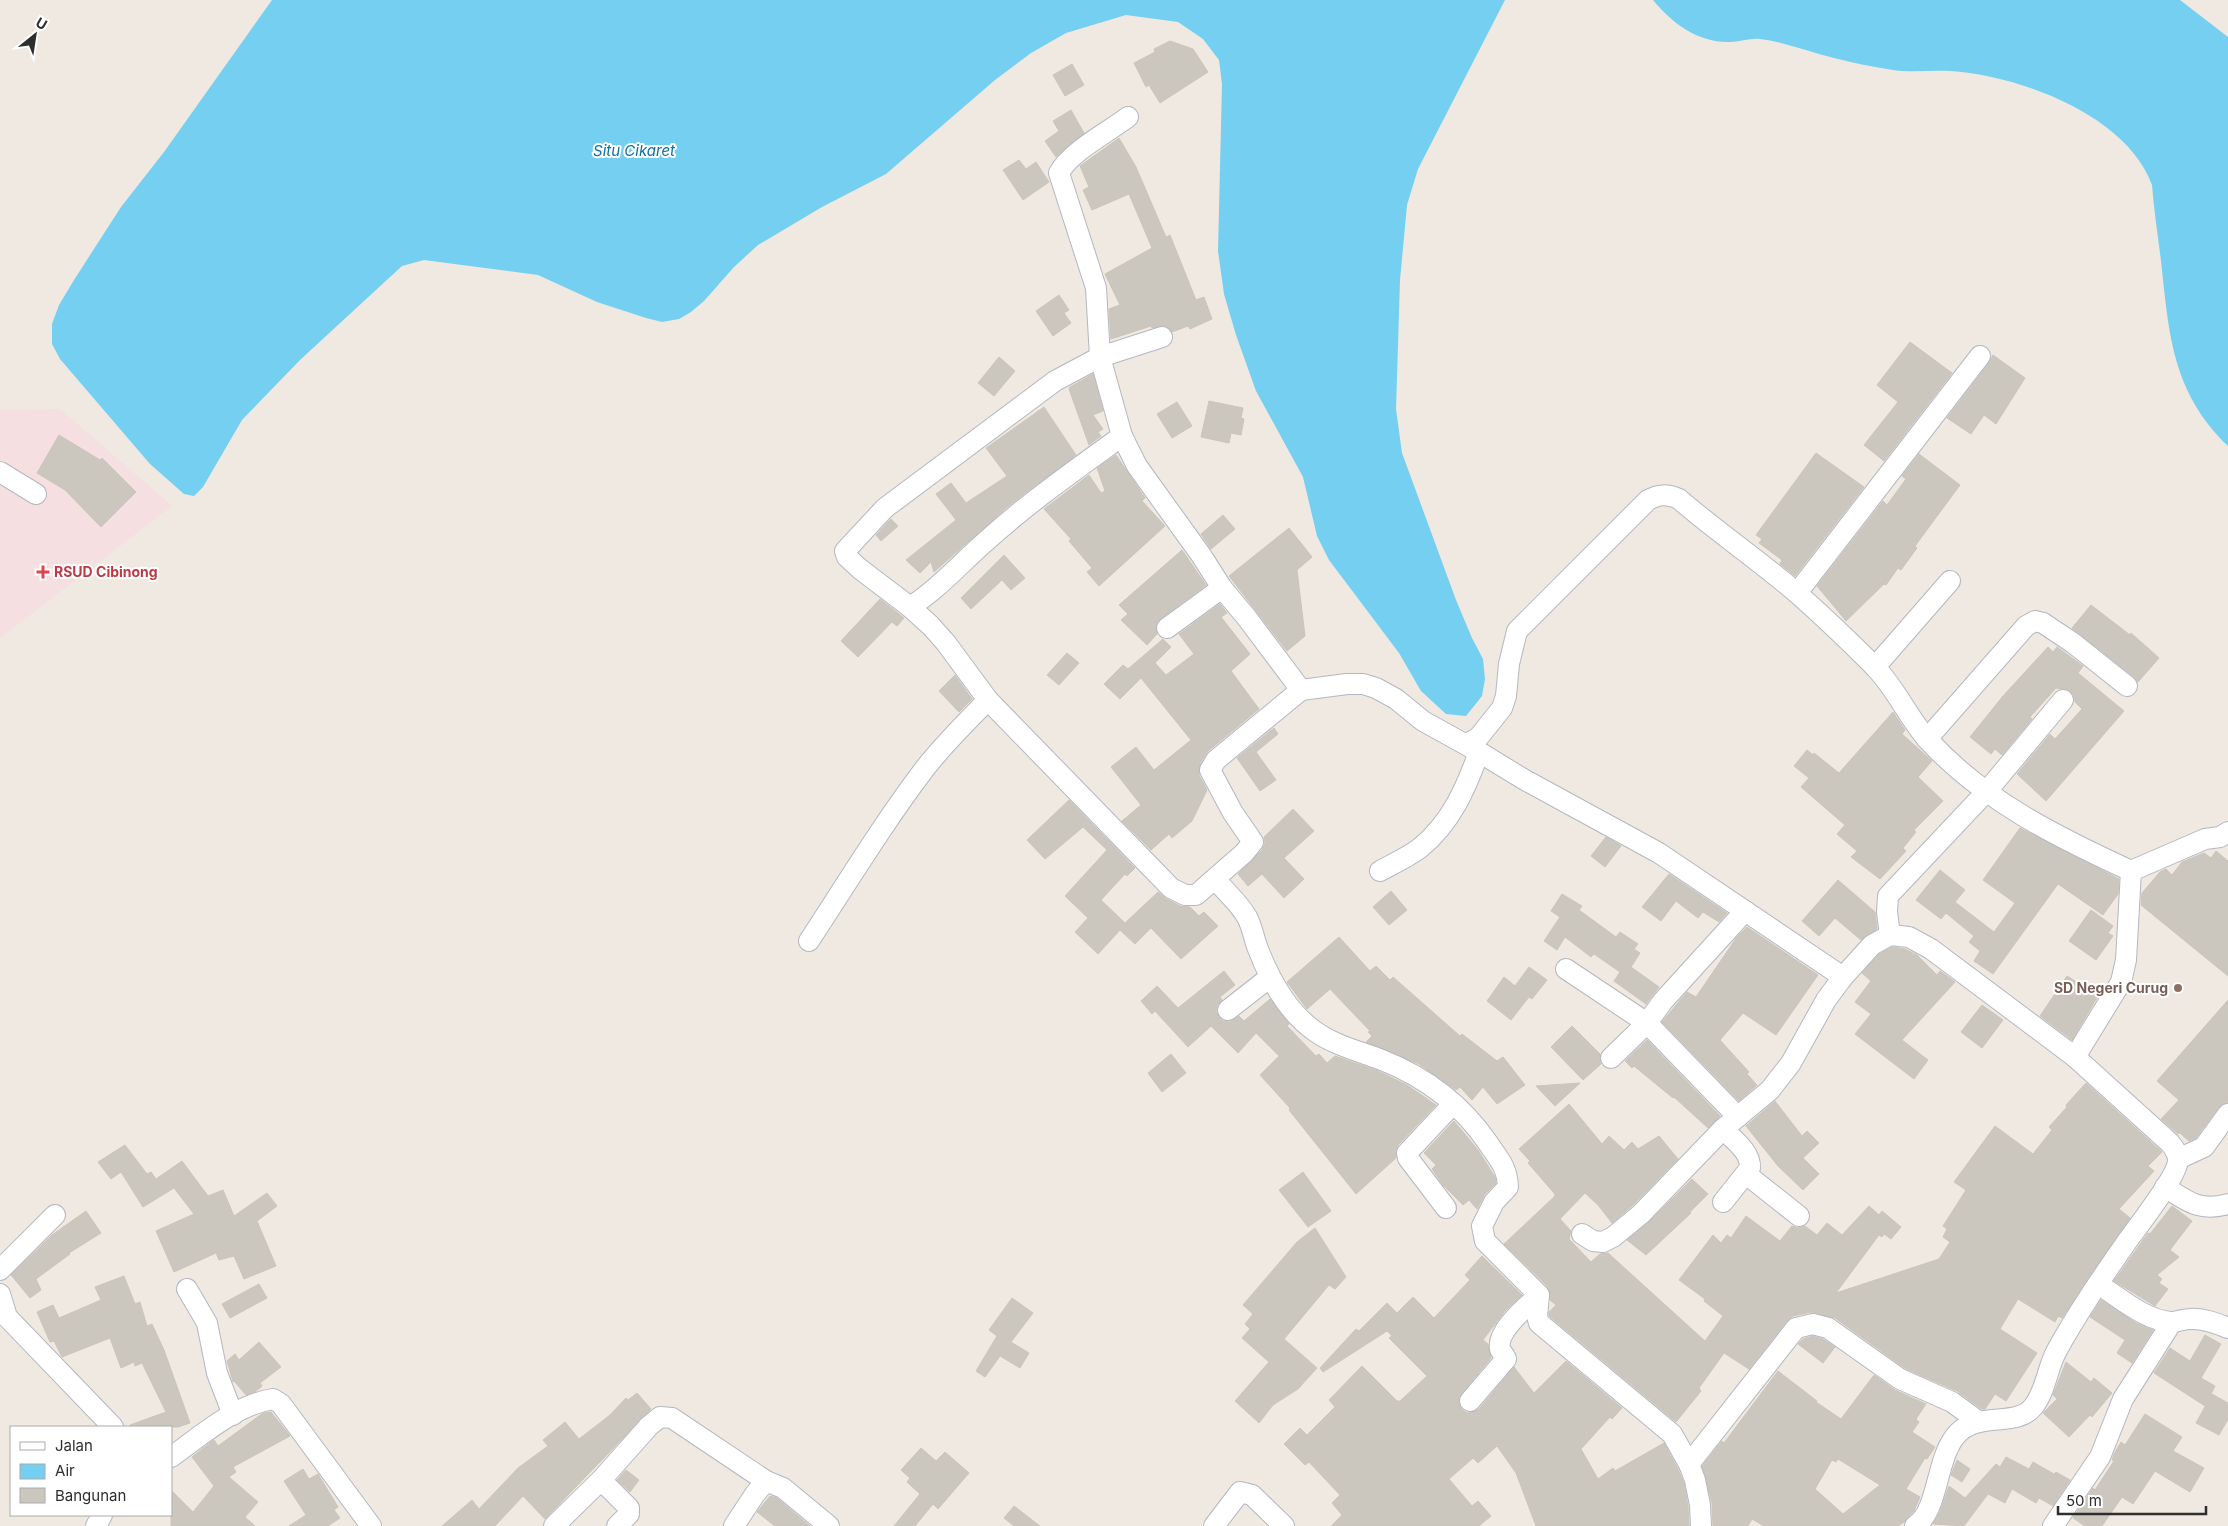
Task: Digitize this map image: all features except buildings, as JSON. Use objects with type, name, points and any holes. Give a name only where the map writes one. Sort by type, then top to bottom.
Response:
[{"type":"street","points":[[1128,117],[1080,150],[1062,166],[1059,173],[1096,288],[1100,357],[1122,436],[1137,466],[1201,555],[1222,588],[1263,638],[1301,690]]},
{"type":"street","points":[[1162,337],[1100,357],[1055,381],[885,508],[845,551],[847,557],[910,607],[946,643],[988,700],[1171,888],[1186,895],[1196,895],[1253,842],[1225,800],[1210,770],[1212,765],[1301,690],[1347,684],[1363,684],[1376,688],[1396,699],[1423,721],[1473,748],[1525,780],[1659,853],[1843,977]]},
{"type":"street","points":[[1797,594],[1980,356]]},
{"type":"street","points":[[910,607],[928,596],[985,542],[1036,499],[1122,436]]},
{"type":"street","points":[[0,472],[36,494]]},
{"type":"street","points":[[1380,871],[1418,849],[1443,825],[1465,790],[1473,748],[1478,738],[1502,708],[1506,696],[1509,664],[1517,631],[1648,500],[1656,496],[1668,495],[1679,500],[1797,594],[1875,667],[1895,689],[1927,738],[1950,762],[2015,811],[2060,838],[2131,871],[2205,839],[2225,838]]},
{"type":"street","points":[[1875,667],[1950,581]]},
{"type":"street","points":[[1167,628],[1222,588]]},
{"type":"street","points":[[1927,738],[2026,626],[2035,621],[2043,623],[2073,643],[2127,686]]},
{"type":"street","points":[[809,941],[927,766],[954,734],[988,700]]},
{"type":"street","points":[[1890,935],[1887,912],[1888,896],[1987,791],[2064,700]]},
{"type":"street","points":[[2075,1057],[2122,982],[2126,960],[2131,871]]},
{"type":"street","points":[[1215,879],[1247,917],[1258,950],[1270,976],[1293,1011],[1314,1031],[1335,1044],[1382,1060],[1424,1080],[1453,1104],[1477,1128],[1508,1172],[1508,1187],[1494,1202],[1482,1226],[1485,1241],[1538,1295],[1537,1316],[1539,1323],[1672,1434],[1689,1464],[1695,1480],[1700,1505],[1701,1526]]},
{"type":"street","points":[[1611,1058],[1647,1023],[1663,1002],[1745,911]]},
{"type":"street","points":[[1582,1234],[1593,1241],[1603,1242],[1613,1237],[1641,1214],[1731,1123],[1770,1090],[1791,1063],[1826,1000],[1843,977],[1872,945],[1890,935],[1910,937],[1931,949],[2075,1057],[2170,1143],[2176,1150],[2178,1159],[2176,1167],[2165,1187],[2098,1284],[2055,1353],[2042,1391],[2032,1408],[2015,1417],[1978,1421],[1959,1431],[1951,1442],[1943,1461],[1928,1510],[1920,1523],[1915,1526]]},
{"type":"street","points":[[1566,969],[1647,1023],[1731,1123],[1751,1162],[1746,1174],[1723,1202]]},
{"type":"street","points":[[1228,1010],[1270,976]]},
{"type":"street","points":[[1446,1208],[1408,1158],[1407,1153],[1453,1104]]},
{"type":"street","points":[[2178,1159],[2204,1146],[2228,1114]]},
{"type":"street","points":[[1746,1174],[1799,1216]]},
{"type":"street","points":[[2165,1187],[2200,1207],[2213,1209],[2228,1204]]},
{"type":"street","points":[[0,1270],[55,1215]]},
{"type":"street","points":[[2098,1284],[2140,1311],[2158,1319],[2172,1322],[2192,1319],[2204,1320],[2228,1328]]},
{"type":"street","points":[[187,1289],[207,1323],[217,1373],[233,1415]]},
{"type":"street","points":[[0,1294],[7,1317],[112,1426]]},
{"type":"street","points":[[1470,1401],[1506,1359],[1500,1350],[1500,1340],[1503,1333],[1538,1295]]},
{"type":"street","points":[[2053,1526],[2100,1458],[2123,1399],[2172,1322]]},
{"type":"street","points":[[1689,1464],[1796,1328],[1812,1324],[1828,1328],[1900,1379],[1952,1402],[1978,1421]]},
{"type":"street","points":[[172,1456],[233,1415],[264,1400],[272,1399],[281,1404],[371,1526]]},
{"type":"street","points":[[554,1526],[601,1480],[649,1426],[660,1417],[672,1418],[766,1481],[783,1488],[829,1526]]},
{"type":"street","points":[[601,1480],[629,1508],[629,1514],[617,1526]]},
{"type":"street","points":[[734,1526],[766,1481]]},
{"type":"street","points":[[1214,1526],[1240,1492],[1252,1495],[1284,1526]]},
{"type":"shaded area","name":"RSUD Cibinong","points":[[60,409],[172,506],[0,638],[0,410]]},
{"type":"water","name":"Situ Cikaret","points":[[272,0],[1505,0],[1418,169],[1407,205],[1400,280],[1396,409],[1402,453],[1456,600],[1483,659],[1485,679],[1482,696],[1466,716],[1446,714],[1421,691],[1399,653],[1329,560],[1317,536],[1303,477],[1256,391],[1224,294],[1218,251],[1222,84],[1219,60],[1203,39],[1178,22],[1126,15],[1066,33],[1031,53],[995,80],[886,174],[822,207],[758,245],[734,267],[704,301],[679,319],[662,322],[646,318],[597,302],[538,275],[424,260],[402,266],[300,360],[242,420],[203,487],[194,496],[184,494],[150,464],[60,359],[52,344],[52,324],[59,305],[121,207],[164,152]]},
{"type":"water","points":[[1653,0],[2180,0],[2228,37],[2228,446],[2209,426],[2195,405],[2176,361],[2167,313],[2152,185],[2139,160],[2119,138],[2095,119],[2067,103],[2037,90],[1977,74],[1950,71],[1900,71],[1848,62],[1779,42],[1760,39],[1730,42],[1707,39],[1677,24]]},
{"type":"place","name":"RSUD Cibinong","points":[[43,572]]},
{"type":"place","name":"SD Negeri Curug","points":[[2178,988]]}]
